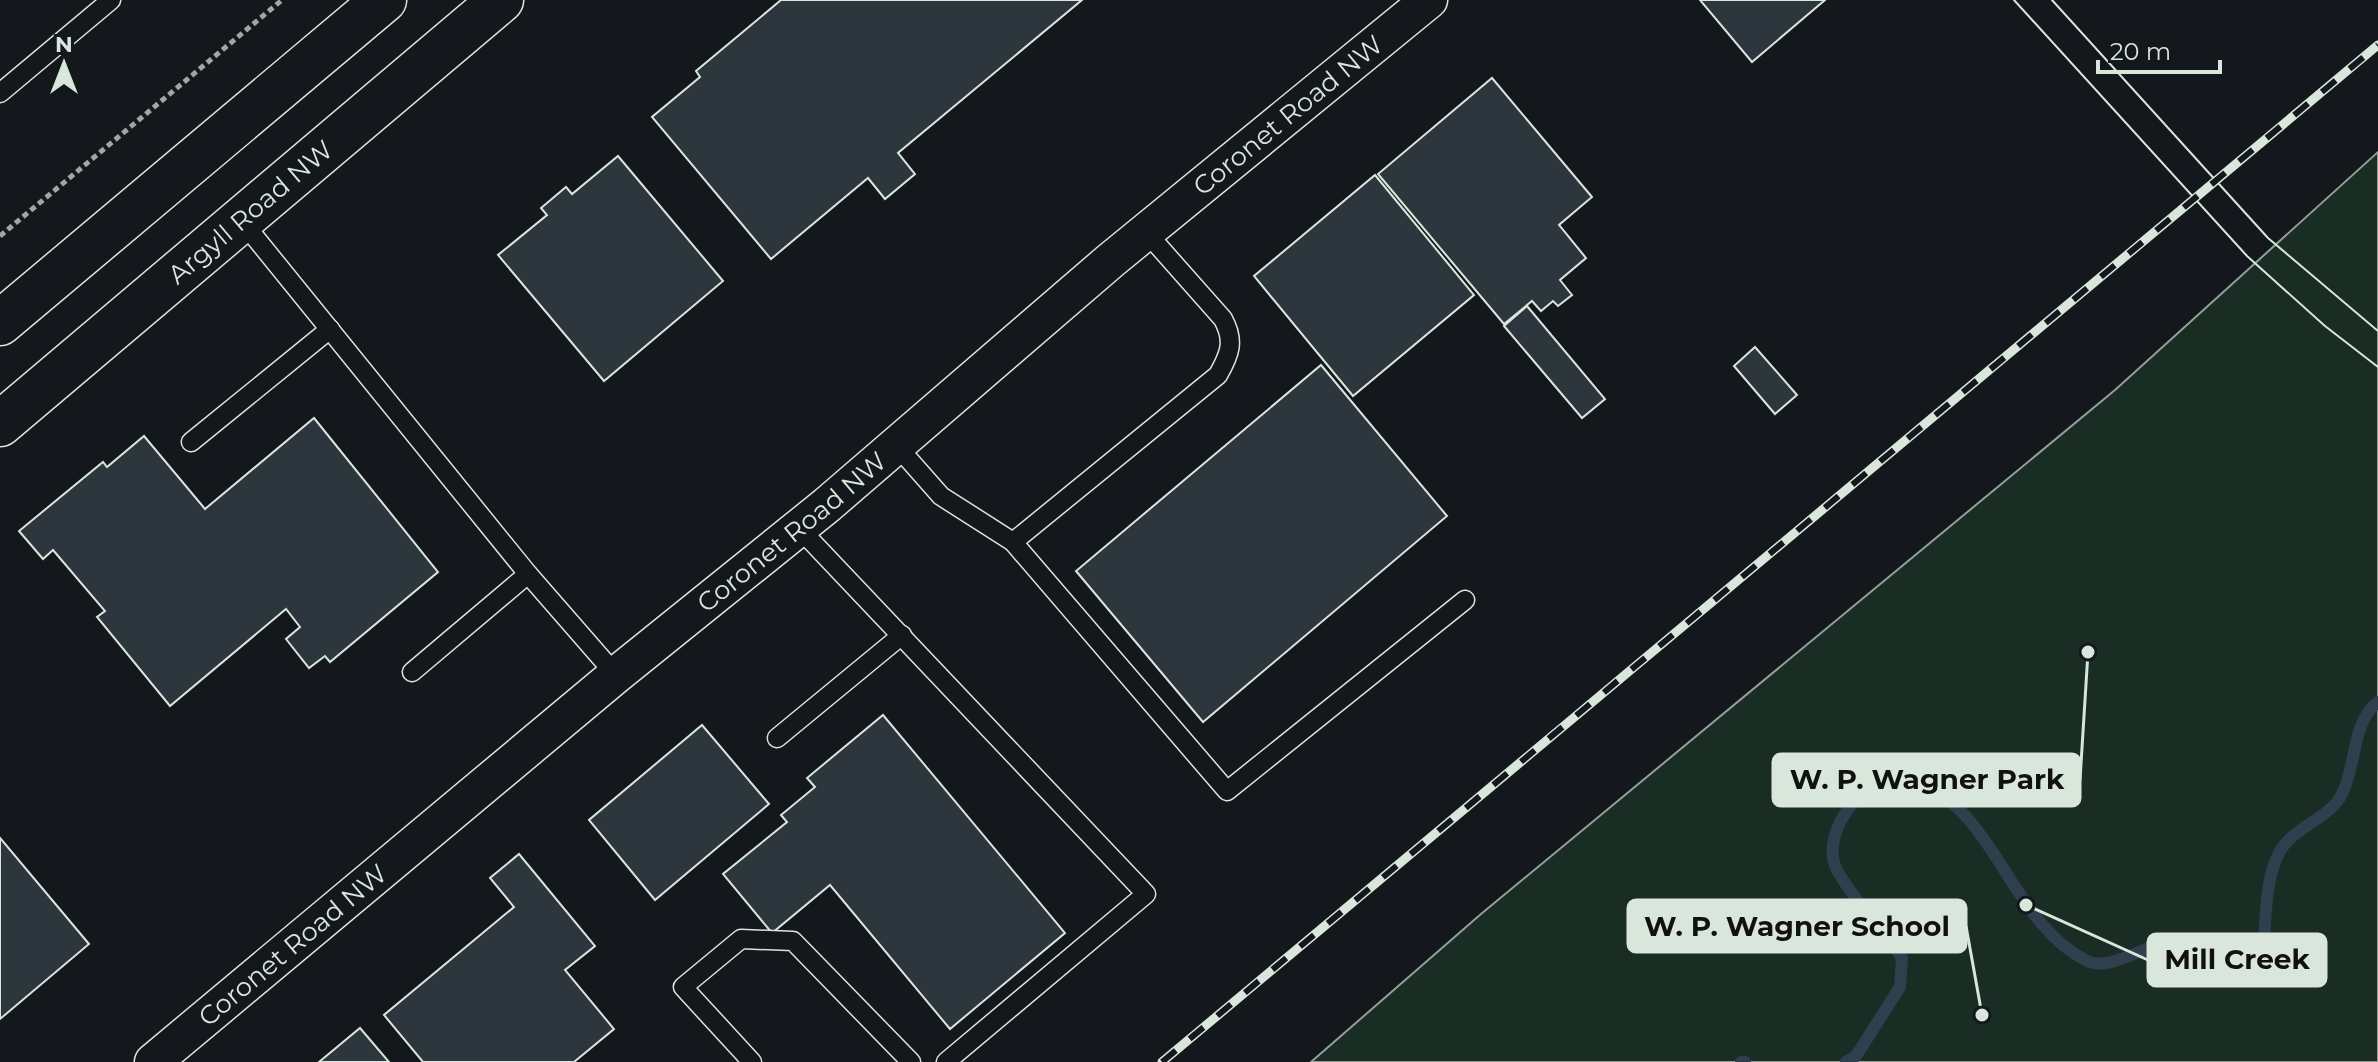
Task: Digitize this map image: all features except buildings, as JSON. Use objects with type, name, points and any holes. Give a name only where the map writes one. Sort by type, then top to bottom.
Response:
[{"type":"main road","points":[[0,323],[384,0]]},
{"type":"main road","name":"Argyll Road NW","points":[[0,424],[501,0]]},
{"type":"street","name":"Coronet Road NW","points":[[153,1062],[798,527],[1146,232],[1429,0]]},
{"type":"lane","points":[[0,93],[111,0]]},
{"type":"lane","points":[[241,220],[528,574],[573,621],[616,675]]},
{"type":"lane","points":[[1013,542],[1218,375],[1229,356],[1232,336],[1223,319],[1146,232]]},
{"type":"lane","points":[[191,442],[330,329]]},
{"type":"lane","points":[[896,445],[941,496],[1013,542],[1227,791],[1465,600]]},
{"type":"lane","points":[[798,527],[1146,894],[946,1062]]},
{"type":"lane","points":[[412,672],[528,574]]},
{"type":"lane","points":[[777,738],[902,635]]},
{"type":"lane","points":[[752,1062],[683,987],[741,939],[793,941],[911,1062]]},
{"type":"path","points":[[0,236],[282,0]]},
{"type":"green space","points":[[2378,152],[2378,1062],[1311,1062],[1481,914],[2115,390]]},
{"type":"waterway","points":[[1846,1062],[1856,1056],[1900,987],[1902,958],[1844,882],[1833,854],[1834,838],[1841,821],[1851,805],[1865,792],[1896,778],[1912,780],[1940,794],[1964,814],[1984,839],[2039,920],[2061,943],[2087,961],[2116,961],[2168,943],[2195,946],[2225,956],[2235,955],[2264,939],[2269,884],[2279,853],[2293,836],[2329,810],[2342,794],[2363,721],[2378,702]]},
{"type":"tram line","points":[[2014,0],[2247,256],[2325,326],[2378,367]]},
{"type":"tram line","points":[[2052,0],[2268,238],[2378,331]]},
{"type":"railway","points":[[1162,1062],[2378,45]]},
{"type":"place","name":"W. P. Wagner Park","points":[[2088,652]]},
{"type":"place","name":"Mill Creek","points":[[2026,905]]},
{"type":"place","name":"W. P. Wagner School","points":[[1982,1015]]}]
